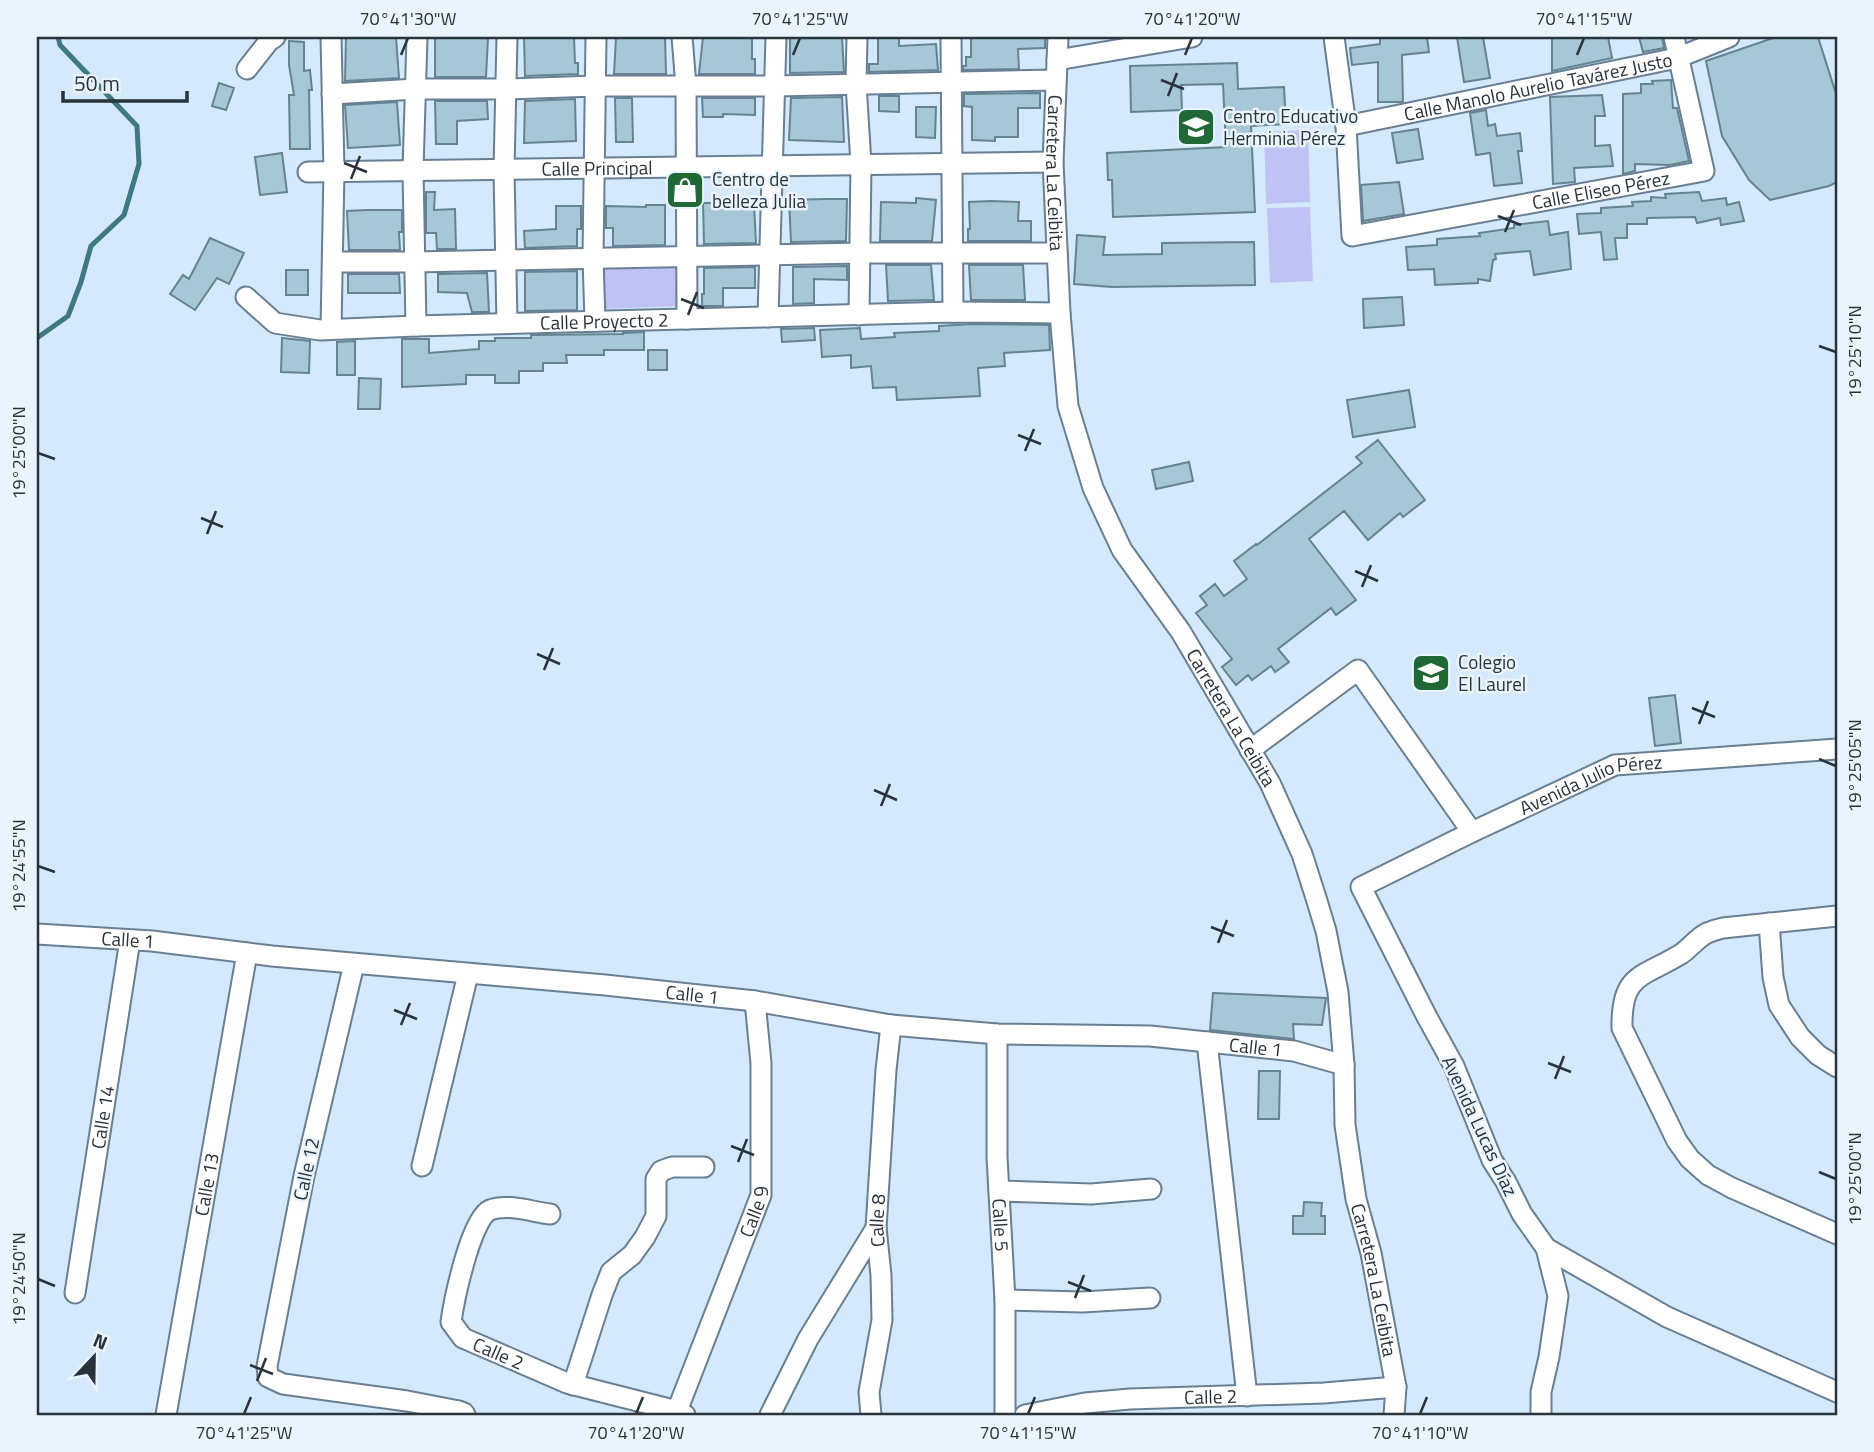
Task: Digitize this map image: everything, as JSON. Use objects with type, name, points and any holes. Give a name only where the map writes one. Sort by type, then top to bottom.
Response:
[{"type":"street","points":[[247,69],[275,37]]},
{"type":"street","points":[[331,37],[334,171],[331,330]]},
{"type":"street","points":[[416,326],[413,170],[417,37]]},
{"type":"street","points":[[506,323],[504,170],[507,37]]},
{"type":"street","points":[[595,321],[593,258],[596,37]]},
{"type":"street","points":[[682,37],[686,86],[687,319]]},
{"type":"street","points":[[768,317],[776,37]]},
{"type":"street","points":[[857,37],[856,84],[861,164],[859,315]]},
{"type":"street","points":[[951,37],[953,312]]},
{"type":"street","name":"Carretera La Ceibita","points":[[1058,37],[1053,162],[1059,313],[1068,406],[1093,488],[1122,550],[1181,632],[1270,783],[1302,854],[1323,921],[1338,992],[1344,1065],[1345,1125],[1356,1199],[1371,1253],[1396,1387],[1394,1415]]},
{"type":"street","points":[[332,94],[416,89],[775,86],[951,81],[1056,70],[1192,37]]},
{"type":"street","name":"Calle Eliseo Pérez","points":[[1334,37],[1346,126],[1352,236],[1704,171],[1674,37]]},
{"type":"street","name":"Calle Manolo Aurelio Tavárez Justo","points":[[1346,126],[1677,58],[1728,37]]},
{"type":"street","name":"Calle Principal","points":[[308,172],[1053,162]]},
{"type":"street","points":[[333,262],[860,253],[1057,253]]},
{"type":"street","name":"Calle Proyecto 2","points":[[246,297],[275,323],[320,330],[953,312],[1059,313]]},
{"type":"street","points":[[1250,750],[1358,670],[1472,832]]},
{"type":"street","name":"Avenida Julio Pérez","points":[[1361,887],[1615,765],[1837,749]]},
{"type":"street","name":"Avenida Lucas Díaz","points":[[1361,887],[1454,1066],[1492,1160],[1522,1214],[1546,1248],[1558,1296],[1541,1392],[1541,1415]]},
{"type":"street","points":[[1837,916],[1723,928],[1707,933],[1681,953],[1636,979],[1626,994],[1622,1008],[1622,1028],[1677,1141],[1689,1159],[1708,1175],[1732,1188],[1837,1234]]},
{"type":"street","points":[[1769,923],[1773,977],[1779,1005],[1800,1037],[1818,1055],[1837,1067]]},
{"type":"street","name":"Calle 1","points":[[37,934],[130,940],[354,964],[605,985],[755,1001],[891,1025],[997,1034],[1150,1036],[1294,1051],[1344,1065]]},
{"type":"street","name":"Calle 14","points":[[75,1293],[130,940]]},
{"type":"street","name":"Calle 13","points":[[166,1415],[247,953]]},
{"type":"street","name":"Calle 12","points":[[354,964],[304,1176],[267,1366],[268,1377],[283,1384],[407,1401],[459,1411],[464,1415]]},
{"type":"street","points":[[422,1166],[468,974]]},
{"type":"street","name":"Calle 9","points":[[681,1413],[761,1195],[761,1063],[755,1001]]},
{"type":"street","name":"Calle 8","points":[[871,1415],[869,1392],[882,1321],[876,1228],[891,1025]]},
{"type":"street","name":"Calle 5","points":[[997,1034],[999,1191],[1005,1300],[1005,1415]]},
{"type":"street","points":[[1207,1042],[1247,1396]]},
{"type":"street","points":[[573,1385],[611,1272],[632,1255],[656,1216],[656,1179],[661,1171],[672,1167],[704,1167]]},
{"type":"street","points":[[999,1191],[1091,1194],[1151,1189]]},
{"type":"street","name":"Calle 2","points":[[550,1214],[509,1208],[492,1209],[483,1214],[462,1272],[451,1322],[463,1338],[573,1385],[681,1413]]},
{"type":"street","points":[[770,1415],[808,1339],[876,1228]]},
{"type":"street","points":[[1546,1248],[1667,1317],[1837,1392]]},
{"type":"street","points":[[1005,1300],[1082,1302],[1150,1298]]},
{"type":"street","name":"Calle 2","points":[[1025,1415],[1085,1402],[1324,1393],[1396,1387]]},
{"type":"shaded area","points":[[1308,130],[1310,202],[1266,204],[1264,132]]},
{"type":"shaded area","points":[[1310,207],[1313,281],[1270,283],[1267,208]]},
{"type":"shaded area","points":[[679,261],[681,306],[601,309],[598,262]]},
{"type":"building","points":[[346,37],[396,37],[399,78],[345,81]]},
{"type":"building","points":[[435,37],[488,38],[486,77],[435,77]]},
{"type":"building","points":[[524,37],[574,37],[578,74],[525,76]]},
{"type":"building","points":[[616,37],[665,37],[666,74],[614,74]]},
{"type":"building","points":[[703,37],[752,37],[755,74],[699,74]]},
{"type":"building","points":[[790,37],[842,37],[844,72],[790,73]]},
{"type":"building","points":[[878,37],[899,37],[899,46],[936,44],[938,70],[869,72],[869,64],[878,64]]},
{"type":"building","points":[[971,37],[1045,37],[1045,48],[1018,49],[1019,69],[963,70],[966,57],[971,57]]},
{"type":"building","points":[[1380,37],[1427,37],[1429,52],[1402,55],[1403,102],[1378,102],[1378,62],[1352,65],[1350,48],[1380,44]]},
{"type":"building","points":[[1457,37],[1483,37],[1490,78],[1464,82]]},
{"type":"building","points":[[1552,37],[1608,37],[1612,58],[1552,71]]},
{"type":"building","points":[[1639,37],[1662,37],[1664,48],[1643,52]]},
{"type":"building","points":[[1776,37],[1818,37],[1837,97],[1837,182],[1770,200],[1749,180],[1722,136],[1706,61]]},
{"type":"building","points":[[289,41],[304,42],[304,71],[310,70],[310,149],[290,149],[289,95],[294,95],[289,65]]},
{"type":"building","points":[[1237,63],[1238,89],[1284,87],[1286,124],[1251,126],[1255,212],[1113,217],[1112,180],[1108,180],[1107,153],[1226,147],[1223,84],[1181,85],[1182,110],[1131,112],[1130,66]]},
{"type":"building","points":[[1671,80],[1673,108],[1677,108],[1689,161],[1670,165],[1635,164],[1635,171],[1623,174],[1623,94],[1641,93],[1641,84]]},
{"type":"building","points":[[219,83],[234,88],[226,110],[212,106]]},
{"type":"building","points":[[1040,93],[1040,108],[1018,108],[1018,137],[995,137],[995,141],[972,140],[972,107],[964,106],[964,94]]},
{"type":"building","points":[[1602,95],[1605,116],[1595,116],[1595,146],[1610,145],[1613,166],[1574,168],[1575,182],[1553,184],[1550,97]]},
{"type":"building","points":[[879,96],[899,96],[899,112],[879,111]]},
{"type":"building","points":[[842,97],[844,142],[789,140],[791,98]]},
{"type":"building","points":[[615,98],[632,98],[633,142],[616,142]]},
{"type":"building","points":[[702,98],[755,98],[755,115],[723,114],[723,117],[703,117]]},
{"type":"building","points":[[575,99],[576,141],[524,143],[525,101]]},
{"type":"building","points":[[435,101],[487,101],[488,119],[457,121],[457,144],[436,144]]},
{"type":"building","points":[[397,102],[400,145],[348,148],[345,105]]},
{"type":"building","points":[[916,107],[936,107],[935,138],[916,137]]},
{"type":"building","points":[[1486,110],[1488,126],[1495,124],[1497,136],[1520,133],[1522,151],[1518,151],[1522,183],[1494,186],[1490,153],[1476,155],[1470,113]]},
{"type":"building","points":[[1418,129],[1423,159],[1397,163],[1392,133]]},
{"type":"building","points":[[282,153],[287,192],[260,195],[255,157]]},
{"type":"building","points":[[1399,182],[1404,214],[1363,221],[1361,185]]},
{"type":"building","points":[[426,192],[435,192],[434,210],[455,209],[456,249],[437,249],[436,233],[426,233]]},
{"type":"building","points":[[1699,192],[1702,201],[1726,198],[1727,205],[1739,202],[1744,221],[1721,225],[1720,218],[1697,223],[1695,217],[1647,218],[1647,224],[1627,224],[1627,238],[1615,238],[1617,259],[1604,260],[1601,232],[1579,234],[1577,214],[1601,213],[1601,208],[1633,206],[1632,202],[1651,201],[1651,197],[1666,198],[1665,194]]},
{"type":"building","points":[[916,198],[936,200],[932,241],[880,241],[881,202],[916,203]]},
{"type":"building","points":[[847,199],[846,241],[791,242],[789,200]]},
{"type":"building","points":[[969,202],[1019,202],[1018,221],[1031,221],[1031,241],[968,241]]},
{"type":"building","points":[[703,203],[754,204],[756,243],[704,244]]},
{"type":"building","points":[[665,205],[665,245],[613,246],[613,228],[606,228],[606,206]]},
{"type":"building","points":[[556,206],[581,206],[581,229],[577,229],[577,246],[525,248],[524,231],[556,229]]},
{"type":"building","points":[[402,210],[400,250],[349,250],[347,211]]},
{"type":"building","points":[[1548,221],[1550,235],[1568,232],[1571,269],[1534,275],[1530,251],[1495,254],[1490,281],[1478,279],[1478,283],[1435,285],[1434,269],[1408,270],[1406,247],[1437,245],[1437,239],[1480,236],[1479,233],[1514,228],[1514,225]]},
{"type":"building","points":[[1077,235],[1105,237],[1103,255],[1162,254],[1162,243],[1254,242],[1255,285],[1112,287],[1074,284]]},
{"type":"building","points":[[210,238],[244,253],[229,284],[217,278],[195,310],[170,294],[183,275],[189,279]]},
{"type":"building","points":[[886,265],[931,265],[934,300],[888,301]]},
{"type":"building","points":[[969,265],[1023,265],[1025,300],[971,300]]},
{"type":"building","points":[[847,266],[847,280],[814,279],[814,303],[793,304],[793,267]]},
{"type":"building","points":[[755,267],[755,288],[723,288],[723,306],[702,306],[704,268]]},
{"type":"building","points":[[286,270],[308,270],[308,295],[286,295]]},
{"type":"building","points":[[577,271],[577,310],[525,311],[525,272]]},
{"type":"building","points":[[487,273],[489,312],[472,312],[467,293],[438,292],[438,274]]},
{"type":"building","points":[[348,274],[399,274],[400,293],[348,293]]},
{"type":"building","points":[[1402,297],[1404,325],[1364,328],[1363,299]]},
{"type":"building","points":[[1049,325],[1050,350],[1004,353],[1005,366],[978,368],[980,396],[897,400],[896,387],[873,388],[871,366],[851,368],[851,355],[822,357],[820,330],[860,328],[861,339],[895,337],[894,333],[939,331],[939,326]]},
{"type":"building","points":[[814,328],[815,340],[782,342],[781,329]]},
{"type":"building","points":[[644,332],[644,350],[604,350],[604,355],[566,355],[567,363],[543,363],[543,371],[519,371],[519,383],[495,383],[495,375],[466,375],[466,384],[402,387],[402,339],[429,339],[429,353],[479,349],[479,341],[495,341],[495,338]]},
{"type":"building","points":[[282,338],[310,341],[309,373],[281,372]]},
{"type":"building","points":[[355,341],[355,375],[337,375],[337,342]]},
{"type":"building","points":[[648,350],[667,350],[667,370],[648,370]]},
{"type":"building","points":[[359,378],[381,379],[380,409],[358,409]]},
{"type":"building","points":[[1409,390],[1415,427],[1353,437],[1347,400]]},
{"type":"building","points":[[1378,440],[1425,500],[1403,517],[1400,513],[1368,540],[1344,511],[1309,539],[1356,600],[1336,615],[1331,608],[1278,649],[1289,662],[1275,672],[1271,666],[1252,680],[1248,675],[1236,685],[1222,667],[1232,659],[1196,613],[1207,605],[1200,596],[1215,584],[1224,596],[1247,579],[1234,561],[1362,463],[1356,457]]},
{"type":"building","points":[[1189,462],[1193,481],[1156,489],[1152,470]]},
{"type":"building","points":[[1675,695],[1681,743],[1655,746],[1649,698]]},
{"type":"building","points":[[1213,993],[1326,998],[1322,1025],[1293,1024],[1294,1039],[1210,1030]]},
{"type":"building","points":[[1259,1071],[1280,1071],[1279,1119],[1258,1119]]},
{"type":"building","points":[[1304,1202],[1322,1203],[1321,1216],[1325,1216],[1325,1234],[1293,1234],[1293,1216],[1303,1216]]},
{"type":"waterway","points":[[37,338],[68,316],[91,246],[124,215],[139,164],[137,126],[60,45],[58,37]]},
{"type":"place","name":"Centro Educativo Herminia Pérez","points":[[1196,127]]},
{"type":"place","name":"Centro de belleza Julia","points":[[685,190]]},
{"type":"place","name":"Colegio El Laurel","points":[[1431,673]]}]
